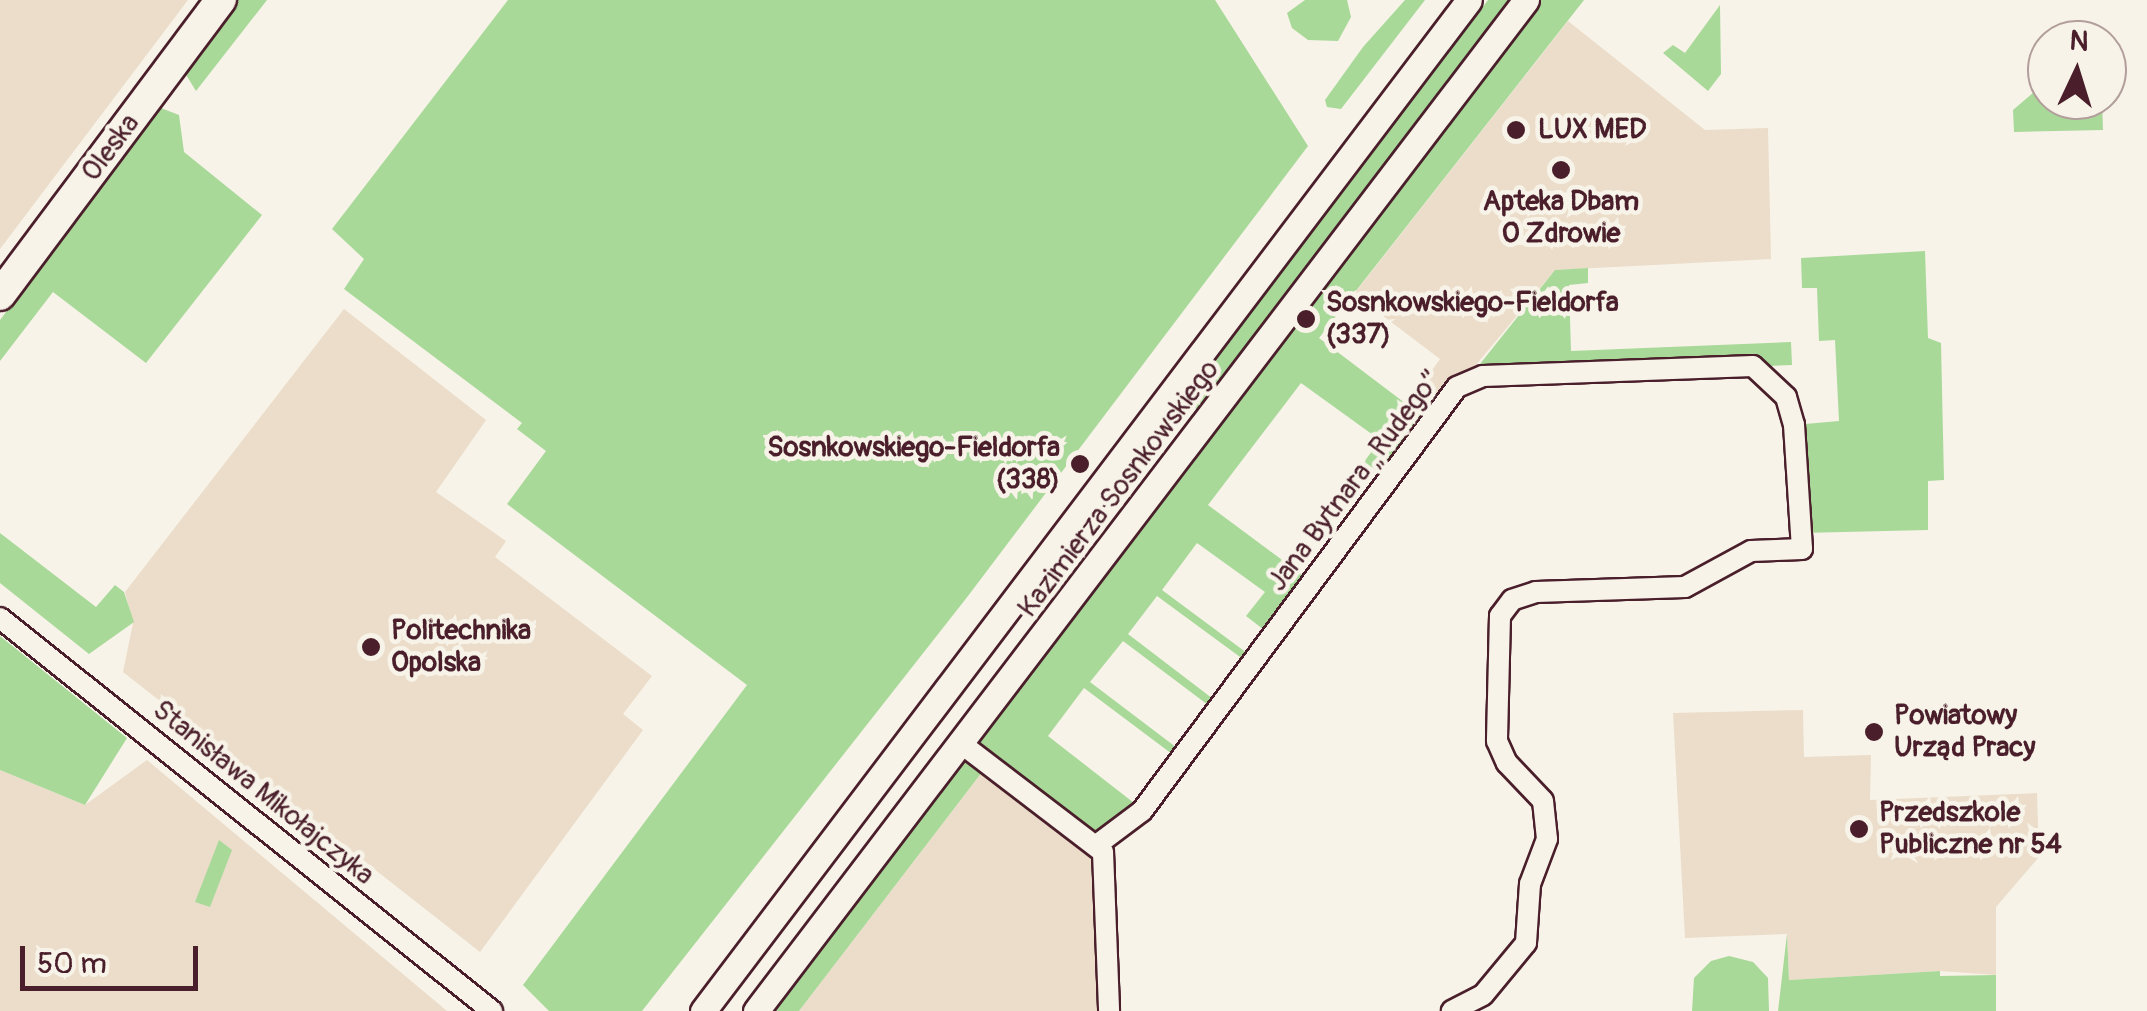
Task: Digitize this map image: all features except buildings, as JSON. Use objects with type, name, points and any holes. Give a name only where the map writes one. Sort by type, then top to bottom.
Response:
[{"type":"main road","name":"Oleska","points":[[0,295],[221,0]]},
{"type":"street","name":"Kazimierza Sosnkowskiego","points":[[703,1011],[1469,0]]},
{"type":"street","name":"Kazimierza Sosnkowskiego","points":[[756,1011],[1526,0]]},
{"type":"street","name":"Jana Bytnara „Rudego”","points":[[1098,844],[1138,816],[1457,386],[1483,376],[1752,366],[1786,397],[1794,425],[1802,549],[1751,551],[1685,588],[1536,592],[1512,600],[1500,616],[1497,741],[1508,764],[1544,801],[1547,840],[1530,884],[1526,944],[1483,995],[1452,1011]]},
{"type":"street","name":"Stanisława Mikołajczyka","points":[[0,618],[492,1011]]},
{"type":"street","points":[[963,744],[1098,844],[1106,863],[1110,1011]]},
{"type":"shaded area","points":[[0,0],[188,0],[0,249]]},
{"type":"shaded area","points":[[1568,21],[1705,130],[1768,128],[1771,259],[1555,270],[1446,401],[1423,383],[1440,359],[1354,294]]},
{"type":"shaded area","name":"Politechnika Opolska","points":[[344,309],[486,420],[436,492],[506,541],[495,557],[652,676],[623,714],[643,730],[480,952],[123,672],[133,623],[125,592]]},
{"type":"shaded area","name":"Przedszkole Publiczne nr 54","points":[[1803,710],[1804,757],[1871,755],[1870,800],[2037,793],[2039,857],[1996,907],[1996,975],[1940,971],[1789,980],[1787,934],[1685,938],[1673,713]]},
{"type":"shaded area","points":[[147,760],[447,1011],[0,1011],[0,770],[85,805]]},
{"type":"shaded area","points":[[989,763],[1098,844],[1109,1011],[799,1011]]},
{"type":"green space","points":[[221,0],[267,0],[196,91],[177,60]]},
{"type":"green space","points":[[508,0],[1215,0],[1308,146],[968,596],[642,1011],[549,1011],[523,985],[747,685],[507,504],[546,451],[517,429],[522,423],[344,289],[364,259],[332,229]]},
{"type":"green space","points":[[1305,0],[1347,0],[1351,17],[1338,41],[1308,40],[1292,28],[1287,13]]},
{"type":"green space","points":[[1405,0],[1425,0],[1341,109],[1327,107],[1325,100],[1363,47]]},
{"type":"green space","points":[[1488,0],[1512,0],[1199,411],[1184,399]]},
{"type":"green space","points":[[1526,0],[1584,0],[1319,338],[1430,422],[1388,479],[1364,462],[1380,440],[1301,383],[1208,505],[1312,582],[1272,636],[1246,616],[1265,592],[1197,543],[1162,590],[1255,659],[1251,665],[1157,596],[1128,634],[1221,705],[1216,711],[1123,641],[1090,682],[1185,754],[1180,760],[1084,688],[1048,736],[1143,810],[1098,844],[989,763],[799,1011],[756,1011]]},
{"type":"green space","points":[[1720,5],[1721,74],[1708,91],[1663,53],[1673,45],[1685,53]]},
{"type":"green space","points":[[2027,98],[2027,120],[2103,120],[2103,130],[2014,132],[2013,110]]},
{"type":"green space","points":[[161,108],[179,115],[184,152],[262,215],[146,363],[53,292],[0,361],[0,320],[80,214],[118,147],[132,145]]},
{"type":"green space","points":[[1925,251],[1928,338],[1941,343],[1944,480],[1928,481],[1928,530],[1801,533],[1794,425],[1839,421],[1835,340],[1819,341],[1817,288],[1802,288],[1801,258]]},
{"type":"green space","points":[[1588,268],[1588,283],[1569,285],[1571,351],[1791,342],[1792,365],[1468,379],[1555,270]]},
{"type":"green space","points":[[0,533],[96,607],[115,585],[124,592],[134,622],[89,654],[0,583]]},
{"type":"green space","points":[[0,636],[127,738],[85,805],[0,770]]},
{"type":"green space","points":[[219,840],[232,850],[210,907],[195,902]]},
{"type":"green space","points":[[1787,934],[1789,980],[1940,971],[1940,976],[1996,975],[1996,1011],[1778,1011]]},
{"type":"green space","points":[[1729,956],[1753,962],[1768,978],[1769,1011],[1692,1011],[1694,978],[1711,961]]},
{"type":"place","name":"LUX MED","points":[[1516,130]]},
{"type":"place","name":"Apteka Dbam O Zdrowie","points":[[1561,170]]},
{"type":"place","name":"Sosnkowskiego-Fieldorfa (337)","points":[[1306,319]]},
{"type":"place","name":"Sosnkowskiego-Fieldorfa (338)","points":[[1080,464]]},
{"type":"place","name":"Politechnika Opolska","points":[[371,647]]},
{"type":"place","name":"Powiatowy Urząd Pracy","points":[[1874,732]]},
{"type":"place","name":"Przedszkole Publiczne nr 54","points":[[1859,829]]}]
